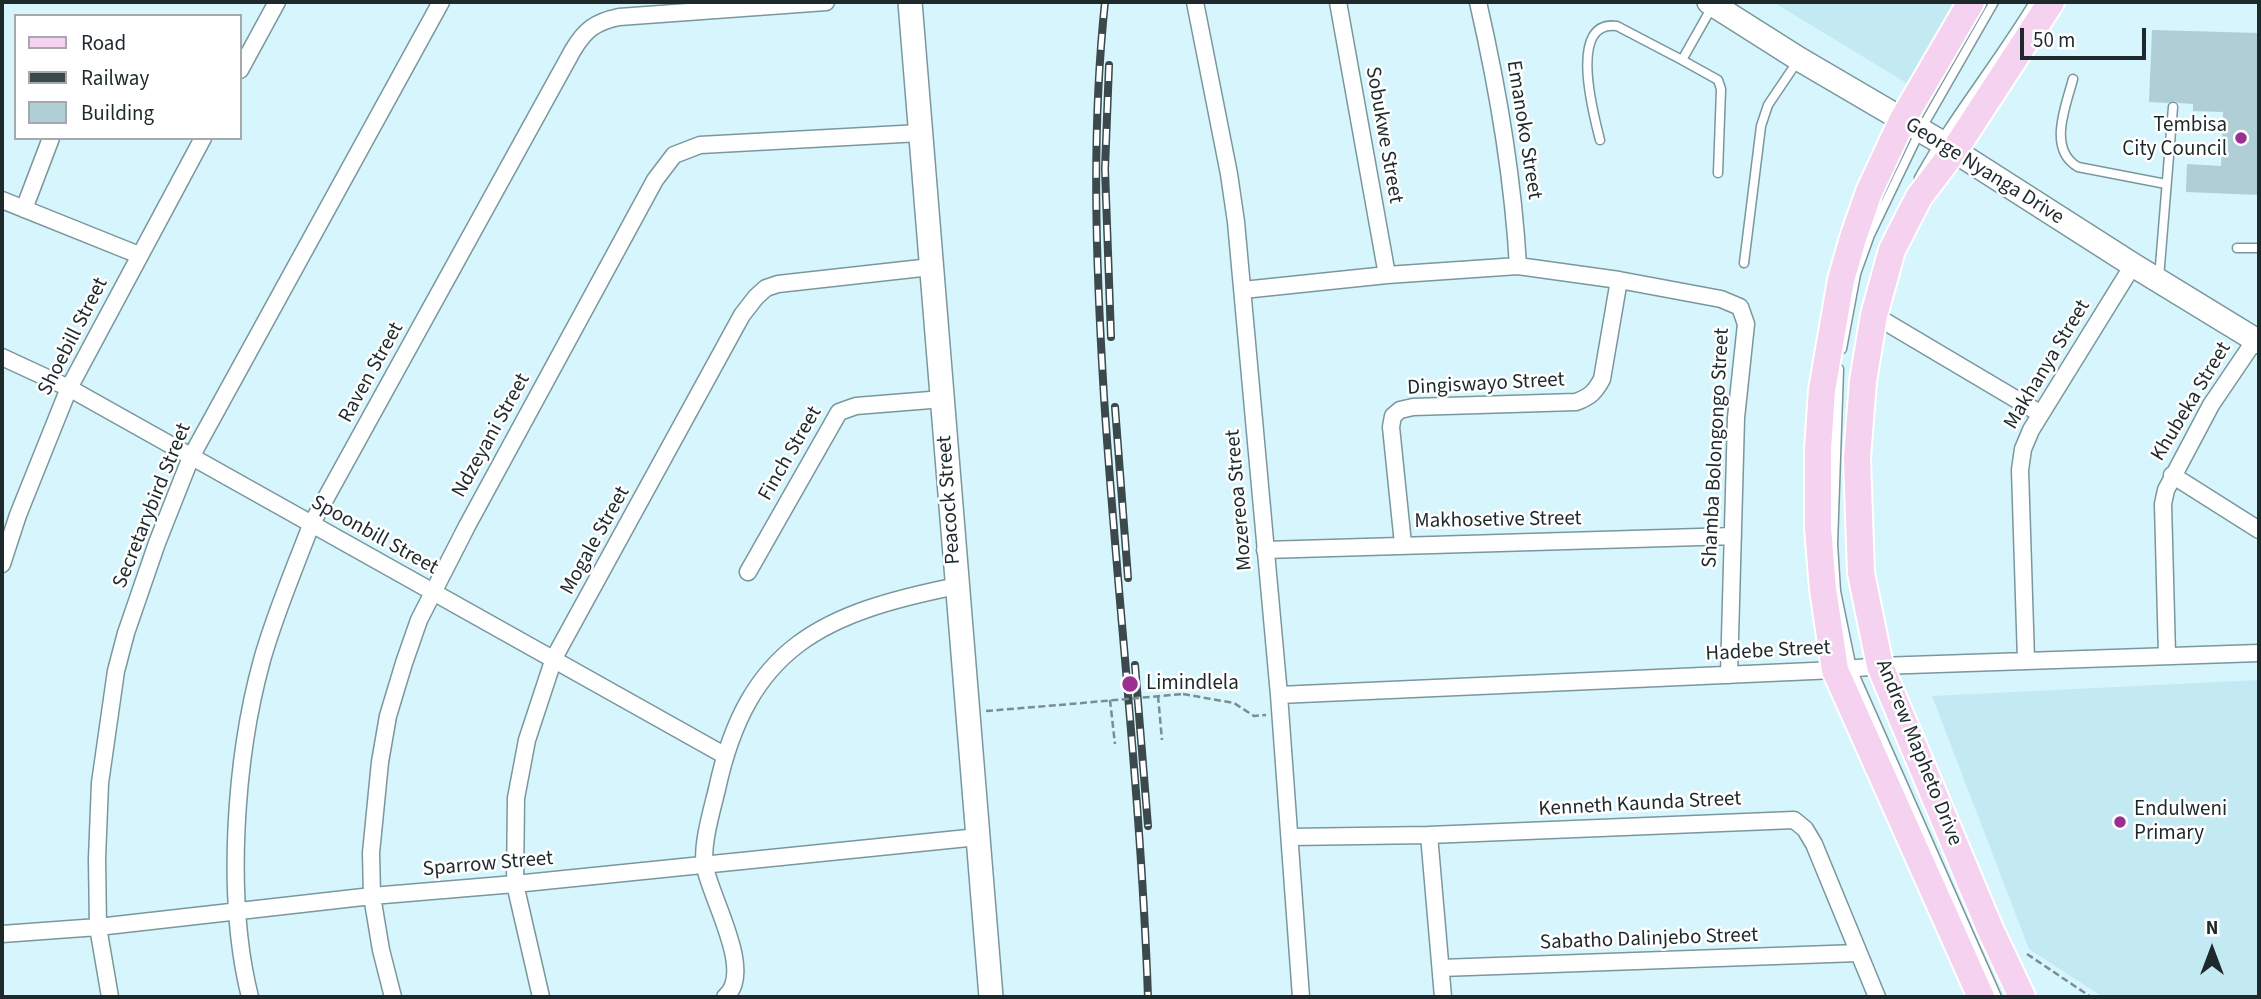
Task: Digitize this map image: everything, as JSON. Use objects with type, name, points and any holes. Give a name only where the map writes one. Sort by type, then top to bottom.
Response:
[{"type":"main road","name":"Andrew Mapheto Drive","points":[[1971,2],[1929,136],[1919,197],[1892,250],[1874,315],[1863,381],[1857,458],[1862,668],[1981,997]]},
{"type":"main road","name":"Andrew Mapheto Drive","points":[[2022,997],[1823,589],[1818,528],[1818,449],[1822,390],[1841,280],[1869,192],[1929,136],[2051,2]]},
{"type":"street","points":[[242,67],[277,2]]},
{"type":"street","name":"Secretarybird Street","points":[[110,997],[98,927],[100,783],[117,671],[126,633],[191,457],[441,2]]},
{"type":"street","name":"Raven Street","points":[[250,997],[238,911],[236,842],[239,795],[262,661],[285,592],[312,525],[582,34],[592,25],[619,17],[826,2]]},
{"type":"street","name":"Peacock Street","points":[[910,2],[991,997]]},
{"type":"street","name":"Mozereoa Street","points":[[1195,2],[1233,195],[1279,695],[1301,997]]},
{"type":"street","name":"Sobukwe Street","points":[[1338,2],[1387,275]]},
{"type":"street","name":"Emanoko Street","points":[[1478,2],[1507,152],[1515,208],[1518,266]]},
{"type":"street","name":"George Nyanga Drive","points":[[1712,3],[2257,341]]},
{"type":"street","name":"Ndzeyani Street","points":[[393,997],[381,950],[372,896],[371,853],[380,762],[388,716],[404,663],[432,592],[655,180],[674,155],[699,145],[920,133]]},
{"type":"street","points":[[24,209],[50,140]]},
{"type":"street","name":"Shoebill Street","points":[[2,564],[18,515],[69,387],[202,140]]},
{"type":"street","points":[[2,200],[139,255]]},
{"type":"street","name":"Makhanya Street","points":[[2026,660],[2020,470],[2023,449],[2041,414],[2133,265]]},
{"type":"street","name":"Shamba Bolongongo Street","points":[[1243,290],[1387,275],[1518,266],[1619,280],[1721,299],[1740,307],[1744,315],[1745,335],[1736,418],[1729,675]]},
{"type":"street","name":"Mogale Street","points":[[541,997],[515,884],[516,808],[520,768],[554,659],[742,315],[756,297],[766,288],[795,280],[931,267]]},
{"type":"street","name":"Dingiswayo Street","points":[[1403,544],[1391,427],[1393,415],[1413,407],[1576,401],[1586,398],[1595,392],[1602,379],[1619,280]]},
{"type":"street","points":[[1874,315],[2041,414]]},
{"type":"street","name":"Khubeka Street","points":[[2168,655],[2163,504],[2172,475],[2211,405],[2257,341]]},
{"type":"street","name":"Spoonbill Street","points":[[2,357],[69,387],[724,755]]},
{"type":"street","name":"Finch Street","points":[[748,572],[839,412],[856,406],[943,399]]},
{"type":"street","points":[[2172,475],[2259,530]]},
{"type":"street","name":"Makhosetive Street","points":[[1265,550],[1733,536]]},
{"type":"street","points":[[725,997],[735,984],[736,962],[704,865],[724,755],[753,693],[785,655],[828,624],[874,606],[957,586]]},
{"type":"street","name":"Hadebe Street","points":[[1279,695],[2026,660],[2259,653]]},
{"type":"street","name":"Kenneth Kaunda Street","points":[[1290,838],[1794,820],[1805,829],[1814,844],[1877,997]]},
{"type":"street","points":[[1429,835],[1443,997]]},
{"type":"street","name":"Sparrow Street","points":[[2,934],[98,927],[372,896],[978,837]]},
{"type":"street","name":"Sabatho Dalinjebo Street","points":[[1441,968],[1858,953]]},
{"type":"lane","points":[[1912,190],[1929,136],[1994,2]]},
{"type":"lane","points":[[1929,136],[2018,28],[2034,2]]},
{"type":"lane","points":[[1682,60],[1712,3]]},
{"type":"lane","points":[[1600,139],[1590,97],[1586,62],[1594,36],[1600,29],[1607,25],[1617,26],[1718,80],[1721,89],[1718,173]]},
{"type":"lane","points":[[1744,263],[1761,126],[1768,105],[1799,59]]},
{"type":"lane","points":[[2073,79],[2060,140],[2070,163],[2078,167],[2166,184]]},
{"type":"lane","points":[[2158,281],[2173,107]]},
{"type":"lane","points":[[1880,259],[1899,214]]},
{"type":"lane","points":[[2237,248],[2259,248]]},
{"type":"lane","points":[[1853,388],[1854,377]]},
{"type":"lane","points":[[1847,466],[1848,455]]},
{"type":"lane","points":[[1862,668],[1997,997]]},
{"type":"path","points":[[967,713],[1183,694],[1234,703],[1254,716],[1280,713]]},
{"type":"path","points":[[1158,696],[1162,740]]},
{"type":"path","points":[[1110,701],[1115,744]]},
{"type":"path","points":[[2024,951],[2091,997]]},
{"type":"shaded area","points":[[1773,2],[1955,2],[1913,87]]},
{"type":"shaded area","name":"Endulweni Primary","points":[[2259,680],[2259,997],[2103,997],[2029,949],[1932,696]]},
{"type":"building","name":"Tembisa City Council","points":[[2152,30],[2259,33],[2259,195],[2186,192],[2187,164],[2221,166],[2223,112],[2193,111],[2193,104],[2174,101],[2149,102]]},
{"type":"railway","points":[[1105,2],[1096,150],[1099,298],[1109,472],[1140,847],[1148,997]]},
{"type":"railway","points":[[1109,65],[1105,169],[1111,337]]},
{"type":"railway","points":[[1115,407],[1128,578]]},
{"type":"railway","points":[[1135,665],[1148,826]]},
{"type":"place","name":"Tembisa City Council","points":[[2241,138]]},
{"type":"place","name":"Limindlela","points":[[1130,684]]},
{"type":"place","name":"Endulweni Primary","points":[[2120,822]]}]
